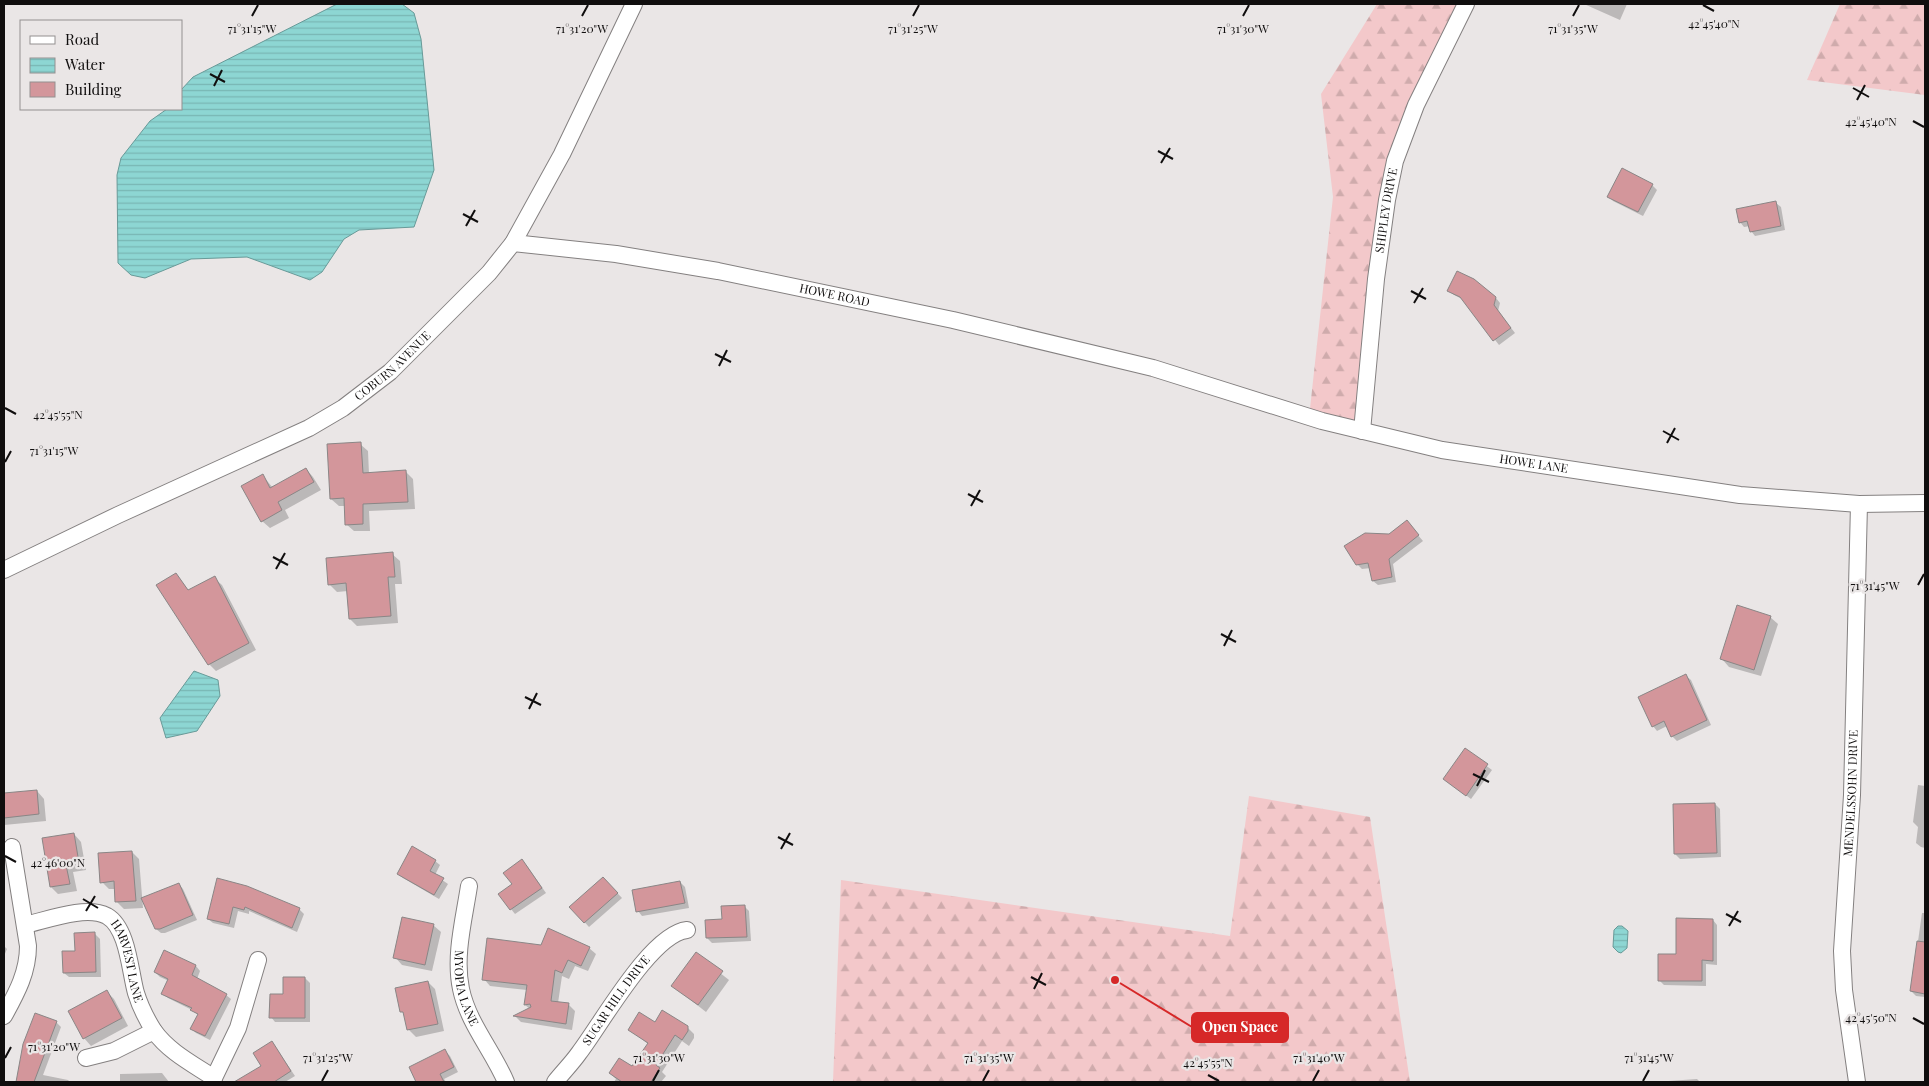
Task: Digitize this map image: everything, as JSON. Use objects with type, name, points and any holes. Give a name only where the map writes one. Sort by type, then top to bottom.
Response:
[{"type":"street","name":"COBURN AVENUE","points":[[4,570],[118,515],[309,428],[343,408],[390,372],[489,273],[513,242],[562,154],[634,4]]},
{"type":"street","name":"SHIPLEY DRIVE","points":[[1362,431],[1376,279],[1387,200],[1395,161],[1416,106],[1466,4]]},
{"type":"street","name":"HOWE ROAD","points":[[513,242],[616,254],[718,271],[953,320],[1153,368]]},
{"type":"street","name":"HOWE LANE","points":[[1153,368],[1271,407],[1442,450],[1740,495],[1859,504],[1925,503]]},
{"type":"street","name":"MENDELSSOHN DRIVE","points":[[1857,1082],[1844,990],[1842,951],[1852,795],[1859,504]]},
{"type":"street","points":[[4,1016],[18,990],[26,968],[28,946],[12,847]]},
{"type":"street","name":"MYOPIA LANE","points":[[469,886],[460,950],[461,989],[468,1008],[506,1082]]},
{"type":"street","name":"HARVEST LANE","points":[[25,925],[78,912],[106,916],[117,924],[124,938],[137,996],[154,1031],[167,1047],[213,1080]]},
{"type":"street","name":"SUGAR HILL DRIVE","points":[[555,1082],[579,1053],[633,976],[654,950],[678,931],[687,930]]},
{"type":"street","points":[[213,1080],[238,1028],[258,960]]},
{"type":"street","points":[[86,1058],[114,1051],[154,1031]]},
{"type":"green space","points":[[1377,4],[1466,4],[1401,142],[1362,431],[1309,418],[1333,197],[1321,94]]},
{"type":"green space","points":[[1840,4],[1925,4],[1925,95],[1807,80]]},
{"type":"green space","points":[[1249,796],[1370,817],[1410,1082],[833,1082],[841,880],[1230,936]]},
{"type":"water","points":[[337,4],[402,4],[414,13],[421,39],[434,170],[414,227],[359,230],[344,239],[322,272],[310,280],[247,257],[191,259],[145,278],[131,275],[118,263],[117,175],[121,158],[150,121],[166,110],[182,110],[182,89],[193,77]]},
{"type":"water","points":[[194,671],[218,680],[220,696],[197,731],[166,738],[160,718]]},
{"type":"water","points":[[1618,926],[1622,926],[1628,931],[1627,948],[1621,953],[1613,947],[1614,930]]},
{"type":"building","points":[[1622,168],[1653,184],[1638,212],[1607,197]]},
{"type":"building","points":[[1776,201],[1781,226],[1750,232],[1747,221],[1739,223],[1736,209]]},
{"type":"building","points":[[1457,271],[1474,279],[1496,297],[1494,305],[1511,328],[1493,341],[1460,297],[1447,291]]},
{"type":"building","points":[[361,442],[363,473],[406,470],[408,502],[363,504],[363,524],[345,525],[344,498],[330,499],[327,444]]},
{"type":"building","points":[[306,468],[314,482],[278,502],[282,510],[261,522],[241,486],[263,474],[270,488]]},
{"type":"building","points":[[1407,520],[1419,535],[1389,559],[1392,577],[1372,581],[1368,563],[1356,565],[1344,546],[1365,533],[1389,534]]},
{"type":"building","points":[[393,552],[395,577],[388,577],[391,616],[349,619],[346,583],[328,585],[326,558]]},
{"type":"building","points":[[176,573],[188,590],[215,576],[249,643],[208,665],[156,585]]},
{"type":"building","points":[[1737,605],[1771,616],[1754,670],[1720,659]]},
{"type":"building","points":[[1686,674],[1707,720],[1671,737],[1664,721],[1652,727],[1638,697]]},
{"type":"building","points":[[1465,748],[1488,764],[1466,796],[1443,779]]},
{"type":"building","points":[[37,790],[39,814],[4,818],[4,793]]},
{"type":"building","points":[[1715,803],[1717,853],[1674,854],[1673,804]]},
{"type":"building","points":[[74,833],[79,863],[66,865],[70,884],[50,887],[42,838]]},
{"type":"building","points":[[412,846],[436,860],[430,871],[444,878],[434,895],[397,874]]},
{"type":"building","points":[[132,851],[136,901],[115,902],[114,881],[100,883],[98,853]]},
{"type":"building","points":[[522,859],[542,888],[510,910],[498,894],[512,884],[503,873]]},
{"type":"building","points":[[603,877],[618,893],[584,923],[569,907]]},
{"type":"building","points":[[217,878],[247,886],[300,908],[292,928],[245,907],[244,910],[233,907],[229,924],[207,919]]},
{"type":"building","points":[[680,881],[685,903],[636,912],[632,890]]},
{"type":"building","points":[[179,883],[193,915],[160,929],[155,929],[141,898]]},
{"type":"building","points":[[745,905],[747,937],[706,938],[705,920],[722,919],[721,906]]},
{"type":"building","points":[[402,917],[434,924],[425,965],[393,958]]},
{"type":"building","points":[[1676,918],[1713,919],[1713,961],[1702,960],[1702,981],[1658,981],[1658,954],[1676,954]]},
{"type":"building","points":[[548,928],[590,947],[581,966],[568,960],[562,973],[555,970],[551,1001],[569,1003],[566,1024],[513,1016],[531,1007],[530,1004],[524,1005],[527,985],[482,980],[487,938],[541,945]]},
{"type":"building","points":[[95,932],[96,972],[63,973],[62,951],[75,951],[74,933]]},
{"type":"building","points":[[1917,941],[1925,942],[1925,994],[1910,991]]},
{"type":"building","points":[[164,950],[196,965],[192,975],[227,994],[205,1036],[190,1029],[198,1014],[190,1010],[192,1008],[161,994],[168,979],[154,972]]},
{"type":"building","points":[[696,952],[723,971],[698,1005],[671,986]]},
{"type":"building","points":[[283,977],[305,977],[305,1018],[269,1018],[270,994],[283,994]]},
{"type":"building","points":[[428,981],[438,1024],[407,1030],[403,1012],[400,1012],[395,988]]},
{"type":"building","points":[[107,990],[122,1018],[83,1039],[68,1011]]},
{"type":"building","points":[[662,1010],[688,1026],[688,1031],[682,1040],[675,1035],[656,1065],[660,1068],[651,1082],[622,1082],[609,1073],[619,1058],[632,1066],[648,1043],[628,1030],[639,1012],[655,1022]]},
{"type":"building","points":[[35,1013],[57,1021],[34,1082],[16,1082],[23,1044]]},
{"type":"building","points":[[272,1041],[291,1071],[274,1082],[234,1082],[261,1066],[253,1053]]},
{"type":"building","points":[[445,1049],[454,1067],[440,1074],[444,1082],[416,1082],[409,1067]]},
{"type":"place","name":"Open Space","points":[[1115,980]]}]
